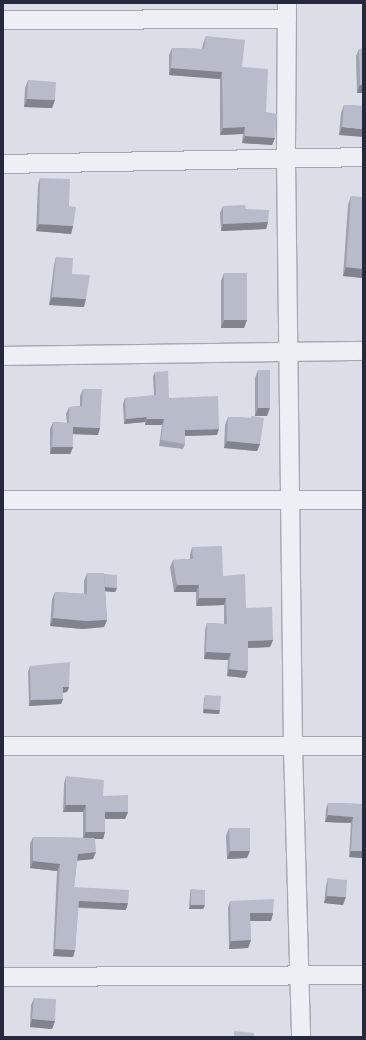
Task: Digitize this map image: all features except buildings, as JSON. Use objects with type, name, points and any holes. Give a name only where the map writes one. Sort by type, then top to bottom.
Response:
[{"type":"street","points":[[3,20],[287,11],[286,157],[292,499],[293,747],[300,974],[300,1037]]},
{"type":"street","points":[[3,164],[286,157],[363,157]]},
{"type":"street","points":[[3,356],[363,351]]},
{"type":"street","points":[[3,500],[363,500]]},
{"type":"street","points":[[3,746],[363,746]]},
{"type":"street","points":[[3,977],[300,974],[363,975]]}]
